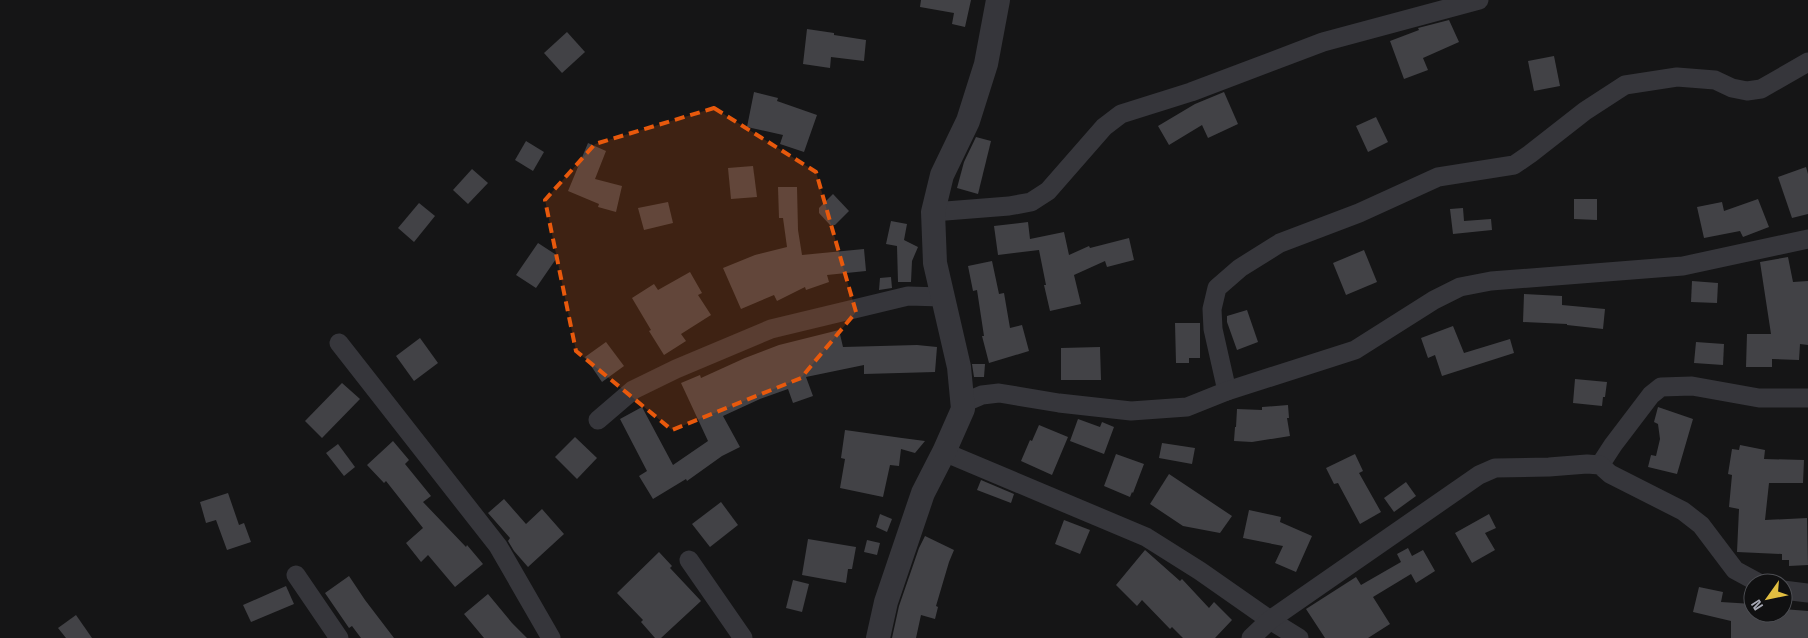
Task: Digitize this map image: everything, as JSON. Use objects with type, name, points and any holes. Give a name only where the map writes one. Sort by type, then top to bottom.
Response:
[{"type":"street","points":[[962,409],[959,367],[935,263],[933,212],[942,175],[968,121],[986,64],[998,0]]},
{"type":"street","points":[[933,212],[1009,206],[1031,202],[1048,191],[1104,127],[1121,114],[1191,92],[1323,42],[1479,0]]},
{"type":"street","points":[[1228,391],[1213,329],[1212,309],[1217,288],[1240,268],[1280,243],[1359,213],[1438,177],[1514,165],[1585,110],[1626,85],[1677,76],[1715,80],[1732,88],[1747,91],[1761,89],[1808,62]]},
{"type":"street","points":[[878,638],[886,602],[923,493],[968,400],[999,393],[1059,403],[1131,411],[1188,407],[1228,391],[1355,350],[1434,300],[1460,287],[1490,281],[1683,266],[1808,239]]},
{"type":"street","points":[[598,420],[634,390],[676,369],[771,329],[908,296],[942,297]]},
{"type":"street","points":[[339,343],[498,546],[551,638]]},
{"type":"street","points":[[1600,465],[1651,395],[1661,387],[1692,386],[1759,398],[1808,398]]},
{"type":"street","points":[[944,452],[1146,537],[1299,638]]},
{"type":"street","points":[[1251,638],[1270,620],[1479,475],[1495,468],[1600,465],[1610,474],[1683,511],[1701,525],[1735,570],[1743,574]]},
{"type":"street","points":[[689,560],[743,638]]},
{"type":"street","points":[[296,576],[339,638]]},
{"type":"street","points":[[1793,592],[1808,594]]},
{"type":"highlighted area","points":[[714,108],[816,172],[856,312],[801,378],[672,430],[576,351],[545,200],[595,144]]},
{"type":"building","points":[[921,0],[971,0],[965,27],[952,24],[954,13],[920,7]]},
{"type":"building","points":[[1449,20],[1459,42],[1423,58],[1428,70],[1404,79],[1390,41],[1419,30],[1418,28]]},
{"type":"building","points":[[807,29],[866,40],[864,61],[831,57],[830,68],[803,64]]},
{"type":"building","points":[[567,32],[585,52],[562,73],[544,53]]},
{"type":"building","points":[[1554,56],[1560,86],[1534,91],[1528,61]]},
{"type":"building","points":[[754,92],[778,98],[777,101],[817,115],[804,152],[780,144],[783,135],[747,127]]},
{"type":"building","points":[[1224,92],[1238,124],[1208,138],[1202,125],[1169,145],[1158,126],[1195,104]]},
{"type":"building","points":[[1376,117],[1388,142],[1368,152],[1356,126]]},
{"type":"building","points":[[976,137],[991,141],[978,194],[957,188],[964,162]]},
{"type":"building","points":[[526,141],[544,152],[533,171],[515,160]]},
{"type":"building","points":[[588,143],[606,151],[595,179],[622,186],[616,212],[598,207],[599,204],[568,191]]},
{"type":"building","points":[[753,166],[757,197],[731,199],[728,168]]},
{"type":"building","points":[[1806,167],[1808,174],[1808,214],[1792,218],[1778,177]]},
{"type":"building","points":[[472,169],[488,183],[468,204],[453,190]]},
{"type":"building","points":[[778,187],[797,187],[798,230],[802,255],[864,249],[866,271],[827,275],[829,282],[806,290],[805,287],[777,301],[774,295],[741,309],[723,268],[755,255],[787,247],[783,218],[779,218]]},
{"type":"building","points":[[833,194],[849,211],[835,225],[830,225],[819,213],[819,208]]},
{"type":"building","points":[[1574,199],[1597,199],[1597,220],[1574,219]]},
{"type":"building","points":[[1758,199],[1769,227],[1743,237],[1740,231],[1704,238],[1697,207],[1722,202],[1724,211]]},
{"type":"building","points":[[668,202],[673,223],[644,230],[638,208]]},
{"type":"building","points":[[419,203],[435,216],[414,242],[398,228]]},
{"type":"building","points":[[1463,208],[1464,221],[1491,219],[1492,230],[1453,234],[1450,209]]},
{"type":"building","points":[[891,221],[907,224],[904,240],[918,247],[912,261],[911,282],[898,282],[897,246],[886,244]]},
{"type":"building","points":[[1028,222],[1030,239],[1064,232],[1069,255],[1089,246],[1090,248],[1129,238],[1134,260],[1107,267],[1105,261],[1074,275],[1081,304],[1050,311],[1039,250],[998,255],[994,226]]},
{"type":"building","points":[[538,243],[558,256],[536,288],[516,275]]},
{"type":"building","points":[[1364,250],[1377,282],[1346,295],[1333,263]]},
{"type":"building","points":[[1788,257],[1793,282],[1808,281],[1808,345],[1800,344],[1799,360],[1772,359],[1772,367],[1746,367],[1747,334],[1771,334],[1760,262]]},
{"type":"building","points":[[992,261],[999,294],[1004,293],[1010,328],[1022,325],[1029,351],[989,363],[982,336],[984,336],[977,290],[973,291],[968,266]]},
{"type":"building","points":[[690,272],[702,293],[698,295],[711,315],[681,334],[686,341],[664,355],[632,298],[654,284],[658,290]]},
{"type":"building","points":[[891,277],[892,288],[879,290],[880,278]]},
{"type":"building","points":[[1692,281],[1718,283],[1717,303],[1691,302]]},
{"type":"building","points":[[1524,294],[1562,296],[1562,305],[1605,309],[1603,329],[1567,324],[1523,322]]},
{"type":"building","points":[[1247,310],[1258,342],[1237,350],[1227,322],[1227,316]]},
{"type":"building","points":[[1175,323],[1200,323],[1200,358],[1189,358],[1189,363],[1176,363]]},
{"type":"building","points":[[1453,326],[1464,353],[1510,339],[1514,353],[1442,376],[1435,355],[1428,358],[1421,338]]},
{"type":"building","points":[[839,330],[843,347],[917,345],[937,347],[935,372],[864,374],[864,365],[806,377],[813,396],[793,403],[788,389],[760,399],[723,416],[740,447],[722,456],[687,481],[686,479],[653,499],[639,476],[647,471],[620,419],[642,407],[673,465],[708,441],[681,383],[700,375],[701,378],[779,345]]},
{"type":"building","points":[[420,338],[438,363],[414,381],[396,356]]},
{"type":"building","points":[[606,342],[624,366],[602,382],[585,357]]},
{"type":"building","points":[[1696,342],[1724,344],[1723,365],[1694,363]]},
{"type":"building","points":[[1100,347],[1101,380],[1061,380],[1061,348]]},
{"type":"building","points":[[972,364],[985,364],[984,377],[974,377]]},
{"type":"building","points":[[1575,379],[1607,382],[1602,406],[1573,403]]},
{"type":"building","points":[[342,383],[360,399],[322,438],[305,421]]},
{"type":"building","points":[[1288,405],[1289,418],[1287,418],[1290,436],[1252,442],[1234,441],[1237,409],[1262,410],[1262,407]]},
{"type":"building","points":[[1658,407],[1693,419],[1677,474],[1648,467],[1651,455],[1656,456],[1660,439],[1658,424],[1654,422]]},
{"type":"building","points":[[1078,419],[1100,427],[1102,422],[1114,427],[1104,454],[1070,441]]},
{"type":"building","points":[[1039,425],[1068,437],[1052,475],[1021,461]]},
{"type":"building","points":[[845,430],[925,441],[915,453],[901,449],[899,466],[890,465],[883,497],[840,488],[845,459],[841,458]]},
{"type":"building","points":[[575,437],[597,458],[577,479],[555,457]]},
{"type":"building","points":[[393,441],[409,460],[405,464],[431,496],[423,502],[466,547],[467,545],[483,564],[455,587],[428,555],[421,562],[406,543],[423,528],[386,481],[384,483],[367,465]]},
{"type":"building","points":[[1162,443],[1195,448],[1192,464],[1159,458]]},
{"type":"building","points":[[338,444],[355,467],[344,476],[326,453]]},
{"type":"building","points":[[1740,445],[1765,450],[1764,459],[1804,460],[1803,483],[1769,483],[1765,520],[1807,518],[1808,565],[1789,566],[1789,560],[1782,560],[1782,554],[1737,552],[1739,509],[1729,507],[1732,475],[1728,474],[1732,449],[1739,450]]},
{"type":"building","points":[[1116,454],[1144,464],[1130,497],[1104,486]]},
{"type":"building","points":[[1355,454],[1363,471],[1359,473],[1381,512],[1360,524],[1338,483],[1334,484],[1326,468]]},
{"type":"building","points":[[1169,474],[1232,516],[1220,533],[1183,526],[1150,504]]},
{"type":"building","points":[[981,480],[1014,494],[1011,503],[977,490]]},
{"type":"building","points":[[1406,482],[1416,496],[1394,512],[1384,498]]},
{"type":"building","points":[[228,493],[239,525],[244,523],[251,542],[227,550],[216,520],[206,523],[200,502]]},
{"type":"building","points":[[504,499],[526,524],[542,509],[564,534],[528,567],[514,551],[508,541],[510,538],[488,513]]},
{"type":"building","points":[[721,502],[738,525],[710,547],[692,524]]},
{"type":"building","points":[[1249,510],[1281,517],[1280,522],[1312,536],[1296,572],[1275,563],[1283,546],[1243,538]]},
{"type":"building","points":[[880,514],[892,519],[887,532],[876,527]]},
{"type":"building","points":[[1489,514],[1496,528],[1485,533],[1495,550],[1472,563],[1455,533]]},
{"type":"building","points":[[1064,520],[1090,530],[1080,554],[1055,544]]},
{"type":"building","points":[[925,536],[954,550],[936,606],[938,607],[935,619],[921,615],[916,638],[892,638],[899,606]]},
{"type":"building","points":[[808,539],[856,547],[852,569],[848,569],[846,583],[802,575]]},
{"type":"building","points":[[867,540],[880,543],[877,555],[864,552]]},
{"type":"building","points":[[1408,548],[1412,556],[1423,550],[1435,571],[1416,583],[1411,574],[1373,597],[1390,624],[1368,638],[1325,638],[1306,609],[1356,577],[1361,585],[1401,562],[1397,554]]},
{"type":"building","points":[[1145,550],[1180,581],[1182,579],[1209,608],[1214,602],[1232,620],[1215,638],[1183,638],[1172,627],[1170,629],[1142,600],[1137,606],[1116,585]]},
{"type":"building","points":[[659,552],[672,566],[670,568],[701,601],[661,638],[655,638],[641,622],[643,620],[617,593]]},
{"type":"building","points":[[349,576],[394,638],[361,638],[352,626],[349,628],[325,593]]},
{"type":"building","points":[[793,580],[809,584],[802,612],[786,608]]},
{"type":"building","points":[[286,586],[294,604],[251,622],[243,605]]},
{"type":"building","points":[[1699,587],[1723,592],[1721,602],[1743,603],[1743,623],[1793,623],[1793,610],[1808,611],[1808,638],[1731,638],[1731,621],[1693,612]]},
{"type":"building","points":[[488,594],[527,638],[484,638],[464,614]]},
{"type":"building","points":[[76,615],[92,638],[66,638],[58,628]]}]
